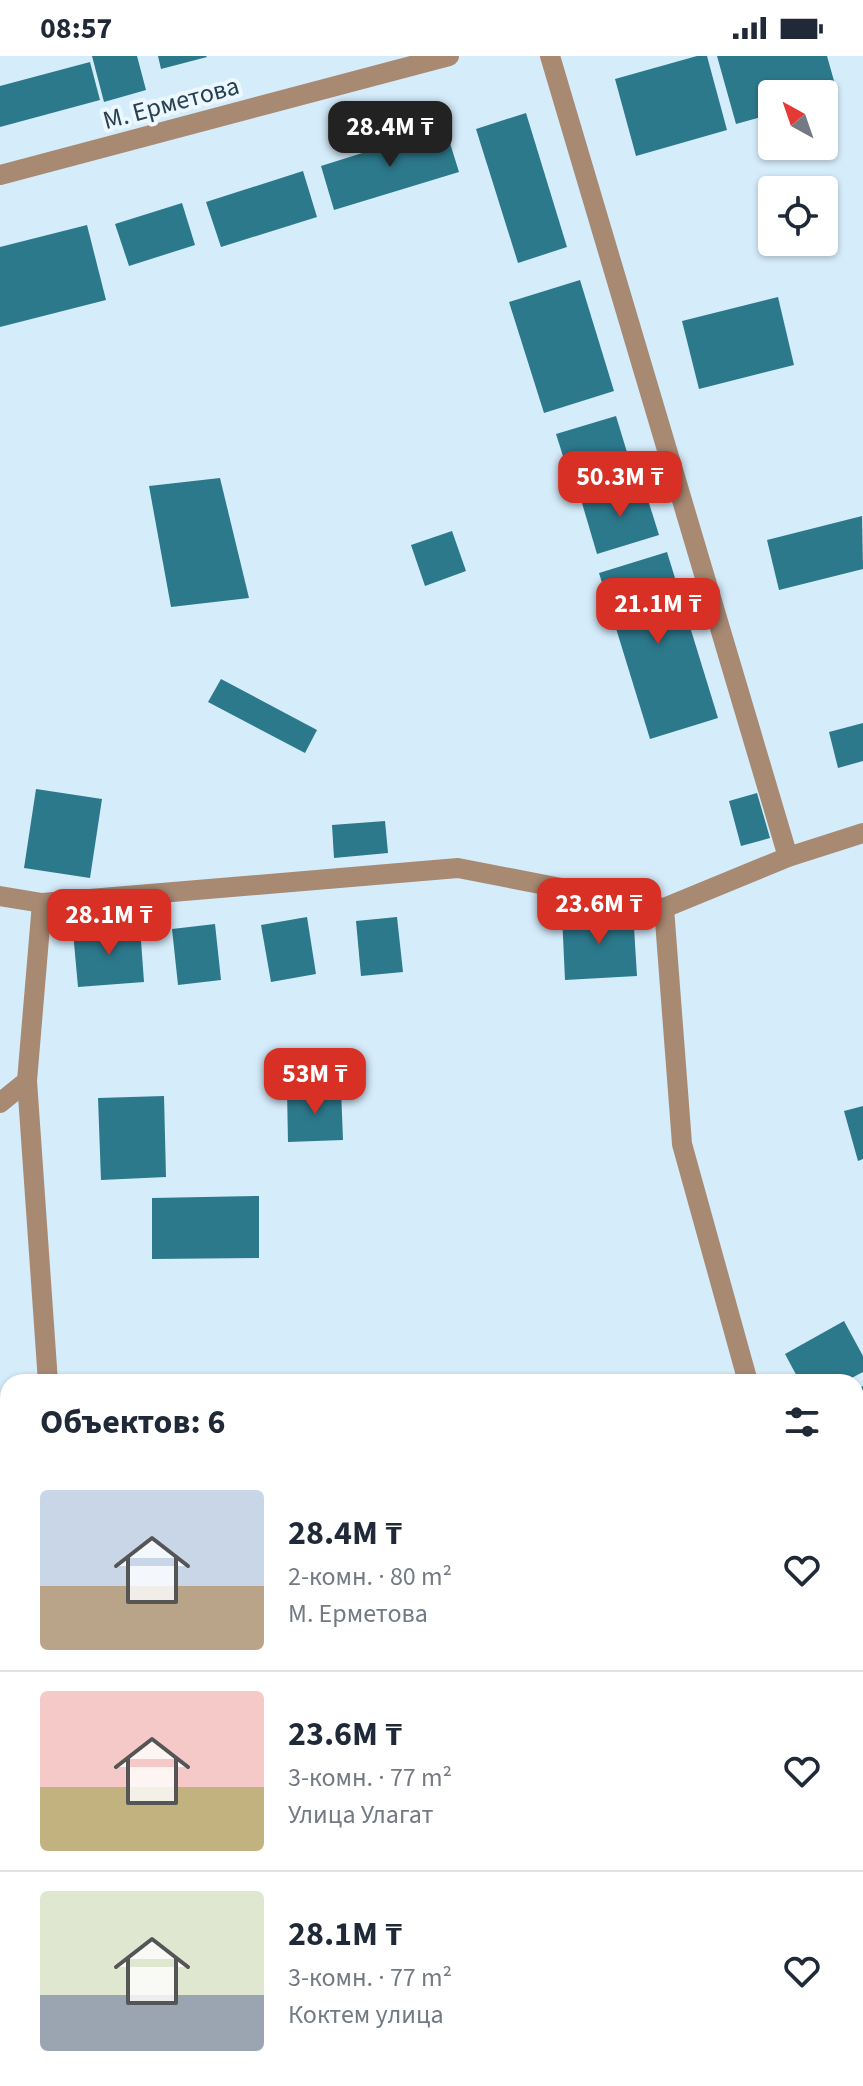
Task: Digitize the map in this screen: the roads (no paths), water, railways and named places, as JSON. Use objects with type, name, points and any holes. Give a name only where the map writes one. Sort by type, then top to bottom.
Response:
[{"type":"street","name":"М. Ерметова","points":[[0,175],[449,56]]},
{"type":"street","points":[[550,56],[788,857]]},
{"type":"street","points":[[0,896],[42,903],[458,868],[664,908],[788,857],[863,833]]},
{"type":"street","points":[[42,903],[27,1081],[47,1374]]},
{"type":"street","points":[[664,908],[682,1144],[746,1374]]},
{"type":"street","points":[[0,1103],[27,1081]]}]
